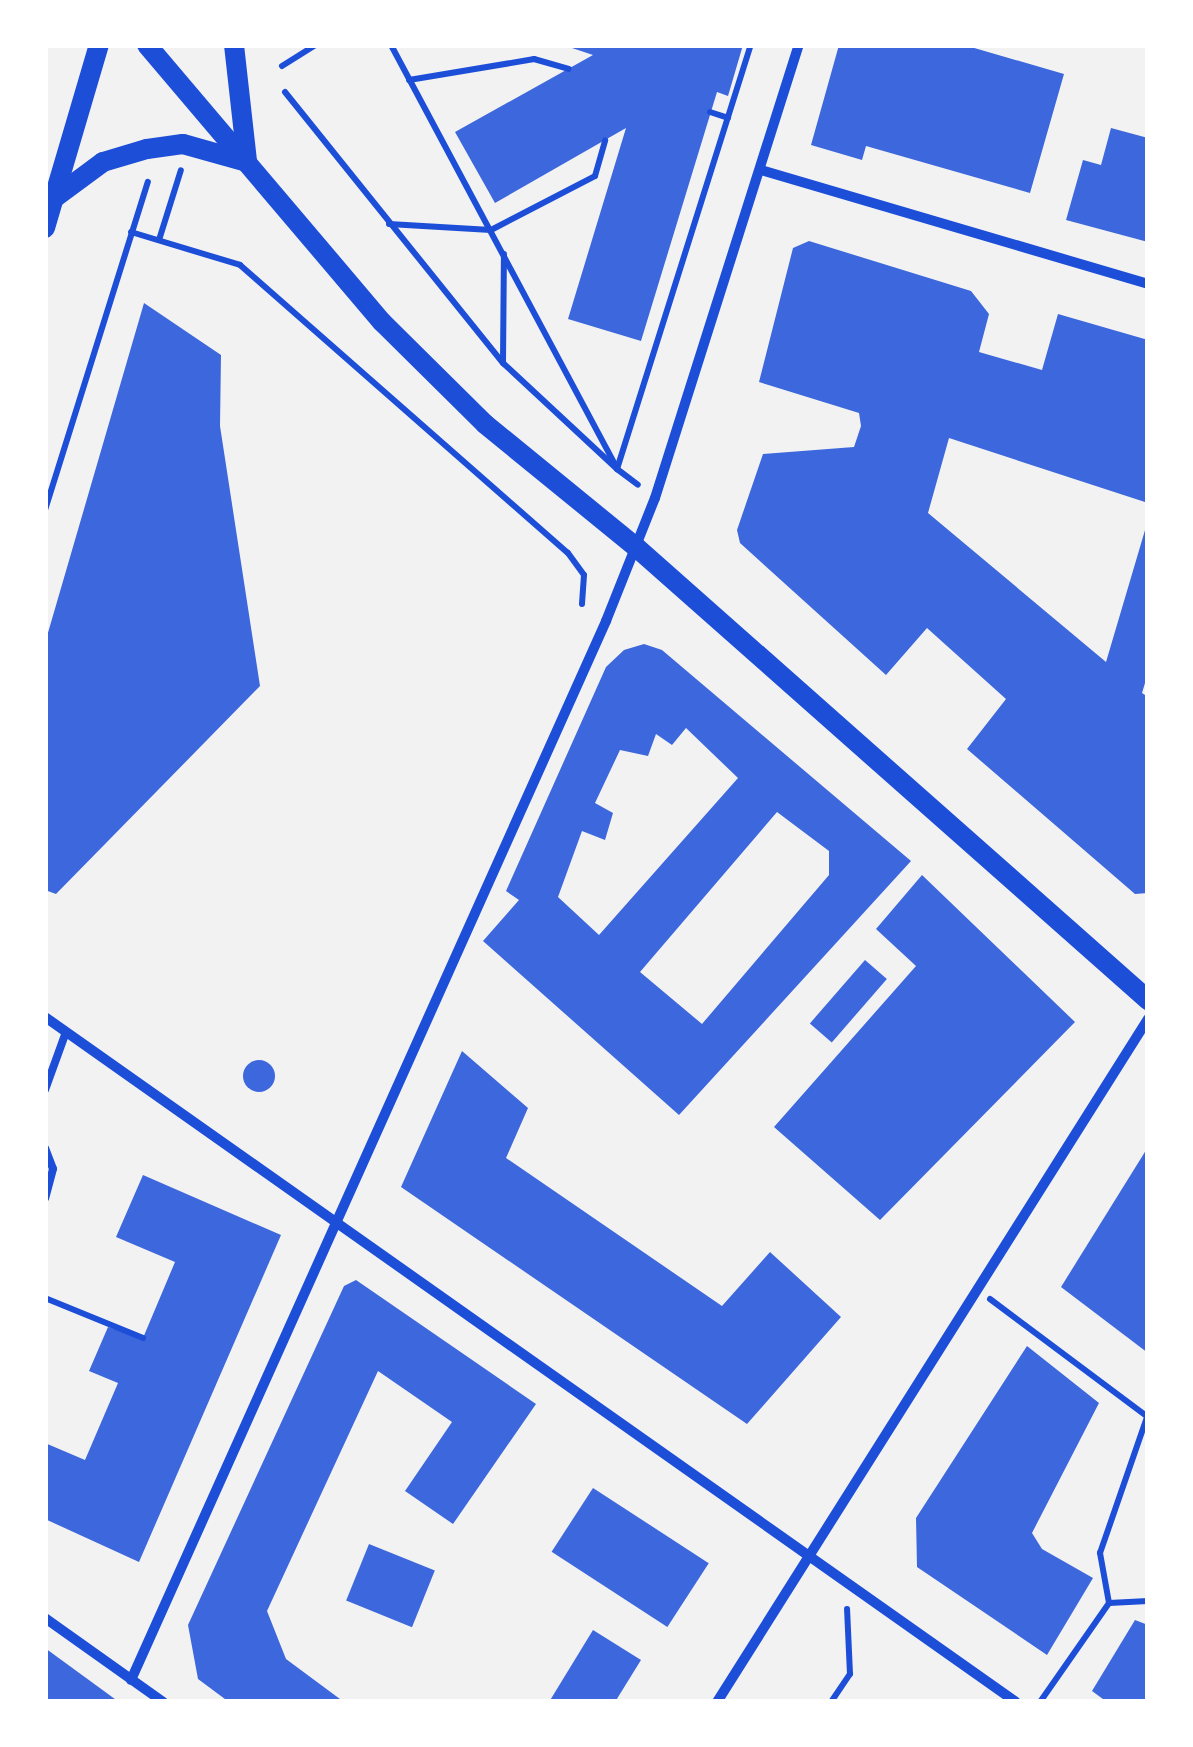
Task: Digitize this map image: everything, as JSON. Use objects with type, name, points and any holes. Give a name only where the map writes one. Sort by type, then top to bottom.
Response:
[{"type":"main road","points":[[45,228],[99,45]]},
{"type":"main road","points":[[147,45],[394,335],[485,424],[636,547],[1148,1000]]},
{"type":"main road","points":[[234,45],[247,162]]},
{"type":"main road","points":[[54,199],[103,162],[148,149],[183,144],[247,162]]},
{"type":"street","points":[[132,1680],[636,547],[799,45]]},
{"type":"street","points":[[761,170],[1148,284]]},
{"type":"street","points":[[45,1017],[338,1220],[1016,1702]]},
{"type":"street","points":[[717,1702],[1148,1019]]},
{"type":"street","points":[[45,1618],[163,1702]]},
{"type":"lane","points":[[45,1090],[66,1032]]},
{"type":"lane","points":[[45,1148],[53,1169],[45,1198]]},
{"type":"path","points":[[282,66],[316,45]]},
{"type":"path","points":[[391,45],[617,469]]},
{"type":"path","points":[[617,469],[751,45]]},
{"type":"path","points":[[409,80],[534,59],[569,68]]},
{"type":"path","points":[[285,92],[503,363],[617,469],[655,498]]},
{"type":"path","points":[[710,112],[728,118]]},
{"type":"path","points":[[388,224],[491,230],[594,176],[605,140]]},
{"type":"path","points":[[159,240],[178,176]]},
{"type":"path","points":[[45,510],[148,182]]},
{"type":"path","points":[[131,232],[240,265],[568,553],[584,575],[582,604]]},
{"type":"path","points":[[503,363],[504,253]]},
{"type":"path","points":[[978,1290],[1147,1415],[1100,1554],[1109,1603],[1040,1702]]},
{"type":"path","points":[[45,1298],[144,1338]]},
{"type":"path","points":[[832,1702],[850,1674],[846,1582]]},
{"type":"path","points":[[1109,1603],[1148,1601]]},
{"type":"building","points":[[563,45],[743,45],[728,96],[717,92],[641,341],[568,319],[626,128],[495,203],[455,132],[593,55]]},
{"type":"building","points":[[839,45],[964,45],[1064,74],[1030,193],[866,146],[862,160],[811,145]]},
{"type":"building","points":[[1111,128],[1148,138],[1148,242],[1066,220],[1083,160],[1101,165]]},
{"type":"building","points":[[809,241],[971,291],[989,314],[979,352],[1042,370],[1058,314],[1148,340],[1148,503],[949,438],[928,513],[1106,662],[1148,520],[1148,673],[1142,693],[1148,697],[1148,893],[1135,894],[967,749],[1006,699],[927,628],[886,675],[740,543],[737,530],[763,454],[854,447],[861,426],[859,413],[759,382],[793,248]]},
{"type":"building","points":[[144,303],[221,355],[220,426],[260,686],[56,894],[45,890],[45,643]]},
{"type":"building","points":[[644,644],[662,650],[911,861],[679,1115],[483,941],[519,900],[506,891],[606,667],[624,650]],"holes":[[[686,728],[738,778],[599,935],[558,897],[582,831],[605,840],[613,813],[595,803],[620,750],[648,756],[656,734],[672,745]],[[777,812],[829,851],[829,875],[702,1024],[640,972]]]},
{"type":"building","points":[[922,875],[1075,1022],[880,1220],[774,1127],[916,966],[876,929]]},
{"type":"building","points":[[865,960],[887,979],[832,1042],[810,1023]]},
{"type":"building","points":[[462,1051],[528,1108],[506,1158],[722,1306],[770,1252],[841,1317],[747,1424],[401,1187]]},
{"type":"building","points":[[259,1060],[270,1065],[275,1076],[270,1087],[259,1092],[248,1087],[243,1076],[248,1065]]},
{"type":"building","points":[[1148,1147],[1148,1353],[1061,1287]]},
{"type":"building","points":[[143,1175],[281,1235],[139,1562],[45,1519],[45,1443],[85,1460],[118,1383],[89,1371],[108,1327],[143,1338],[175,1262],[116,1237]]},
{"type":"building","points":[[356,1280],[536,1404],[453,1524],[405,1491],[452,1422],[378,1371],[267,1611],[286,1659],[344,1702],[229,1702],[198,1679],[188,1625],[344,1286]]},
{"type":"building","points":[[1027,1346],[1099,1403],[1032,1533],[1042,1549],[1093,1578],[1047,1655],[917,1567],[916,1518]]},
{"type":"building","points":[[593,1488],[709,1563],[667,1627],[552,1552]]},
{"type":"building","points":[[369,1544],[435,1571],[412,1627],[346,1601]]},
{"type":"building","points":[[1135,1620],[1148,1625],[1148,1702],[1107,1702],[1092,1691]]},
{"type":"building","points":[[593,1630],[641,1660],[615,1702],[549,1702]]},
{"type":"building","points":[[45,1648],[119,1702],[45,1702]]}]
